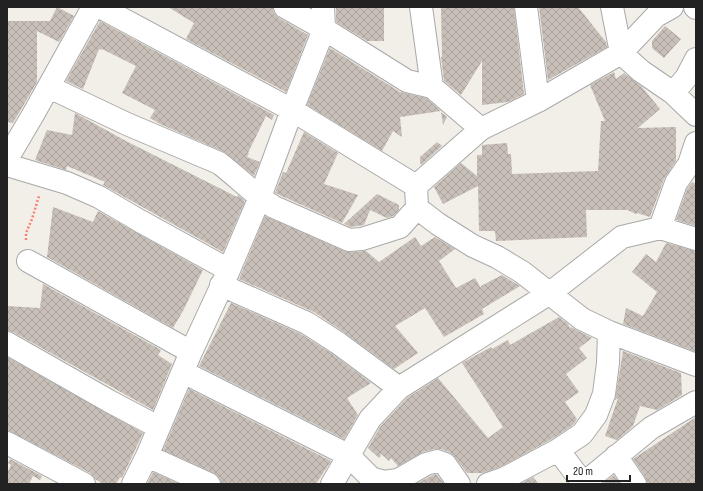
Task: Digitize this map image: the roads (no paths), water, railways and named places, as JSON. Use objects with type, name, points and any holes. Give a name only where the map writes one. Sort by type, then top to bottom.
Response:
[{"type":"street","points":[[7,158],[49,87],[93,7]]},
{"type":"street","points":[[100,7],[292,110],[416,186]]},
{"type":"street","points":[[285,7],[324,29],[407,81],[432,87],[481,129]]},
{"type":"street","points":[[133,484],[147,456],[158,427],[260,197],[324,29],[323,7]]},
{"type":"street","points":[[421,7],[432,87]]},
{"type":"street","points":[[526,7],[538,101]]},
{"type":"street","points":[[612,7],[621,53],[641,71],[673,93],[696,115]]},
{"type":"street","points":[[416,186],[481,129],[538,101],[621,53],[656,16],[672,7]]},
{"type":"street","points":[[673,93],[686,78],[696,59]]},
{"type":"street","points":[[49,87],[127,124],[219,163],[264,201],[274,207],[350,240],[362,239],[400,227],[417,208],[416,186]]},
{"type":"street","points":[[660,228],[676,183],[689,164],[696,143]]},
{"type":"street","points":[[7,165],[67,183],[99,197],[225,278],[307,323],[338,343],[399,388]]},
{"type":"street","points":[[417,208],[438,224],[473,246],[497,257],[522,272],[582,319],[610,332],[696,365]]},
{"type":"street","points":[[332,484],[370,419],[399,388],[550,293],[622,237],[660,228],[696,239]]},
{"type":"street","points":[[28,261],[187,362],[348,455],[371,478],[384,482],[398,480],[426,464],[437,461],[445,464],[459,484]]},
{"type":"street","points":[[488,484],[505,478],[558,450],[582,434],[596,415],[604,394],[610,332]]},
{"type":"street","points":[[7,343],[158,427]]},
{"type":"street","points":[[558,450],[583,484],[652,428],[695,406]]},
{"type":"street","points":[[7,443],[84,484]]},
{"type":"street","points":[[147,456],[209,484]]},
{"type":"street","points":[[616,456],[635,484]]}]
